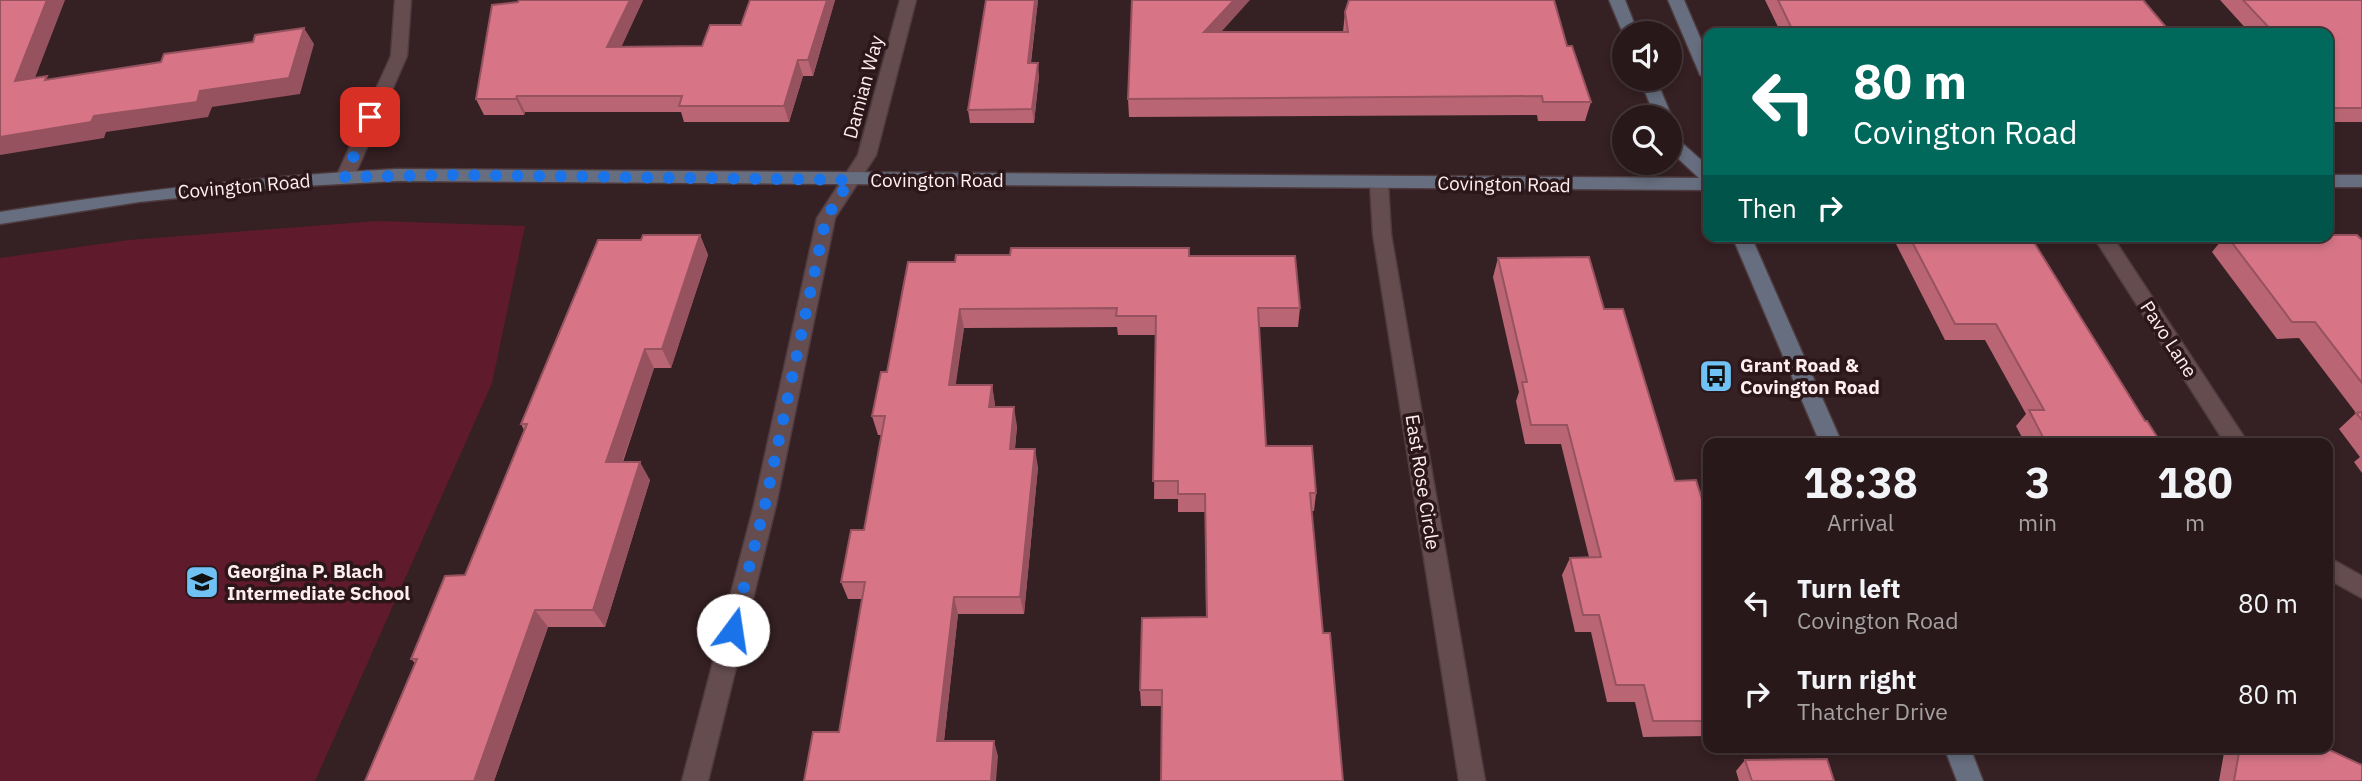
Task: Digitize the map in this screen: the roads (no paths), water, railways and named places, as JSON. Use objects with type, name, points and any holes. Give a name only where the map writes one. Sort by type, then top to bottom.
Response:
[{"type":"street","points":[[345,177],[399,56],[403,0]]},
{"type":"street","name":"Damian Way","points":[[695,781],[765,505],[826,218],[867,155],[908,0]]},
{"type":"street","points":[[1617,0],[1625,21]]},
{"type":"street","points":[[1676,0],[1703,63]]},
{"type":"street","points":[[1682,152],[1703,171]]},
{"type":"street","name":"Covington Road","points":[[0,218],[139,196],[345,177],[459,175],[850,180],[1703,184]]},
{"type":"street","points":[[2333,181],[2362,181]]},
{"type":"street","name":"East Rose Circle","points":[[1379,183],[1382,234],[1472,781]]},
{"type":"street","points":[[1744,242],[1829,438]]},
{"type":"street","name":"Pavo Lane","points":[[2106,242],[2233,438]]},
{"type":"street","points":[[2333,570],[2362,588]]},
{"type":"street","points":[[1958,753],[1970,781]]},
{"type":"place","name":"Grant Road & Covington Road","points":[[1716,376]]},
{"type":"place","name":"Georgina P. Blach Intermediate School","points":[[202,582]]}]
